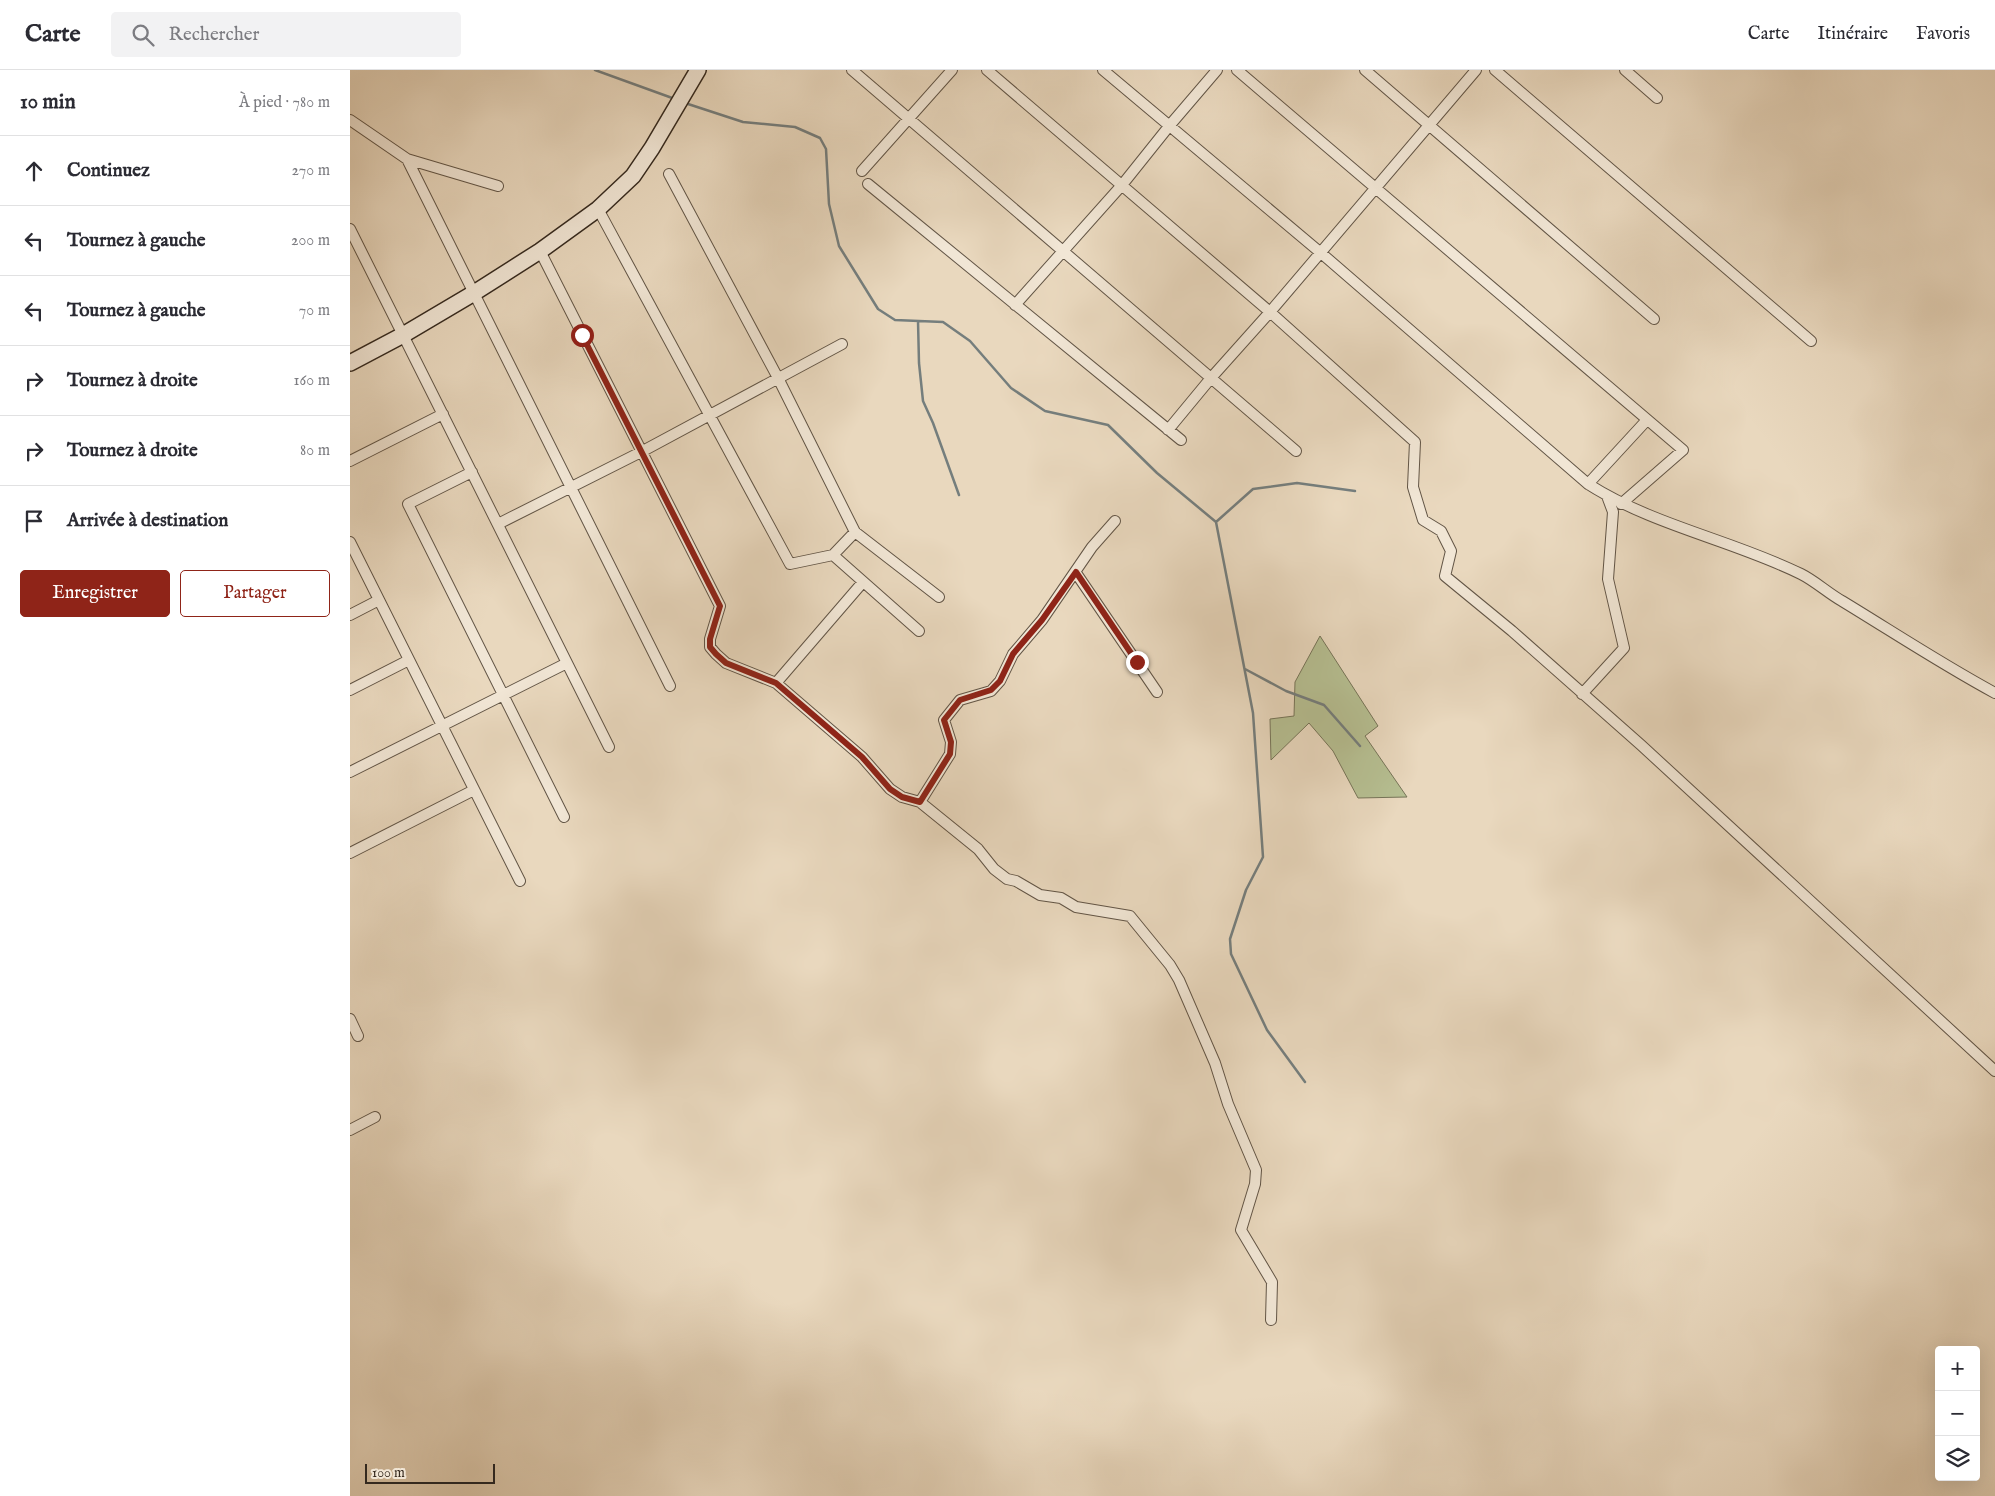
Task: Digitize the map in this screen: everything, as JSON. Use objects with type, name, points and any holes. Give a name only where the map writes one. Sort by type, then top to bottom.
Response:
[{"type":"main road","points":[[350,363],[474,293],[540,251],[598,209],[633,176],[698,70]]},
{"type":"street","points":[[852,70],[1296,451]]},
{"type":"street","points":[[862,171],[952,70]]},
{"type":"street","points":[[987,70],[1270,312],[1415,442],[1413,487],[1424,520],[1441,531],[1451,551],[1445,576],[1512,631],[1648,752],[1995,1071]]},
{"type":"street","points":[[1103,70],[1321,252],[1588,484],[1620,504],[1763,556],[1804,575],[1839,599],[1995,693]]},
{"type":"street","points":[[1016,305],[1062,250],[1122,185],[1170,125],[1218,70]]},
{"type":"street","points":[[1237,70],[1646,421],[1683,450],[1620,504]]},
{"type":"street","points":[[1365,70],[1654,318]]},
{"type":"street","points":[[1168,430],[1476,70]]},
{"type":"street","points":[[1495,70],[1811,341]]},
{"type":"street","points":[[1625,70],[1657,98]]},
{"type":"street","points":[[350,120],[407,159],[498,186]]},
{"type":"street","points":[[407,159],[670,686]]},
{"type":"street","points":[[669,174],[778,378],[855,532],[939,597]]},
{"type":"street","points":[[868,184],[1181,440]]},
{"type":"street","points":[[598,209],[790,564],[833,555],[855,532]]},
{"type":"street","points":[[350,229],[609,747]]},
{"type":"street","points":[[540,251],[720,606],[710,639],[710,647],[726,663],[776,683],[862,757],[890,789],[902,797],[920,802],[978,849],[994,869],[1006,879],[1016,881],[1040,895],[1061,898],[1076,907],[1130,916],[1170,965],[1197,1019],[1215,1063],[1228,1104],[1256,1170],[1255,1184],[1241,1230],[1272,1282],[1271,1320]]},
{"type":"street","points":[[498,524],[641,452],[842,344]]},
{"type":"street","points":[[350,461],[443,414]]},
{"type":"street","points":[[1588,484],[1646,421]]},
{"type":"street","points":[[472,472],[408,504],[564,817]]},
{"type":"street","points":[[1582,694],[1624,648],[1608,579],[1613,512],[1607,496]]},
{"type":"street","points":[[920,802],[950,754],[951,742],[944,720],[960,700],[991,690],[1000,681],[1013,654],[1042,620],[1092,548],[1115,521]]},
{"type":"street","points":[[350,542],[520,881]]},
{"type":"street","points":[[833,555],[919,631]]},
{"type":"street","points":[[1076,572],[1157,692]]},
{"type":"street","points":[[776,683],[863,582]]},
{"type":"street","points":[[350,615],[379,600]]},
{"type":"street","points":[[350,690],[409,660]]},
{"type":"street","points":[[350,772],[567,663]]},
{"type":"street","points":[[350,853],[474,790]]},
{"type":"street","points":[[350,1019],[358,1036]]},
{"type":"street","points":[[350,1130],[375,1118]]},
{"type":"green space","points":[[1320,636],[1378,726],[1365,736],[1407,797],[1358,798],[1333,751],[1309,723],[1271,760],[1270,719],[1294,716],[1295,682]]},
{"type":"waterway","points":[[595,70],[675,99]]},
{"type":"waterway","points":[[685,103],[743,122],[795,127],[820,138],[826,149],[829,204],[839,246],[878,309],[895,320],[943,322],[970,341],[1011,388],[1045,411],[1108,425],[1157,473],[1216,522],[1253,713],[1263,857],[1246,890],[1230,939],[1231,954],[1267,1030],[1305,1082]]},
{"type":"waterway","points":[[918,321],[919,363],[923,401],[959,495]]},
{"type":"waterway","points":[[1216,522],[1253,489],[1297,483],[1355,491]]},
{"type":"waterway","points":[[1245,669],[1286,691],[1324,705],[1360,746]]},
{"type":"route","points":[[582,335],[720,606],[710,639],[710,647],[726,663],[776,683],[862,757],[876,775],[890,789],[902,797],[920,802],[950,754],[951,742],[944,720],[960,700],[991,690],[1000,681],[1013,654],[1042,620],[1052,603],[1076,572],[1137,662]]}]
